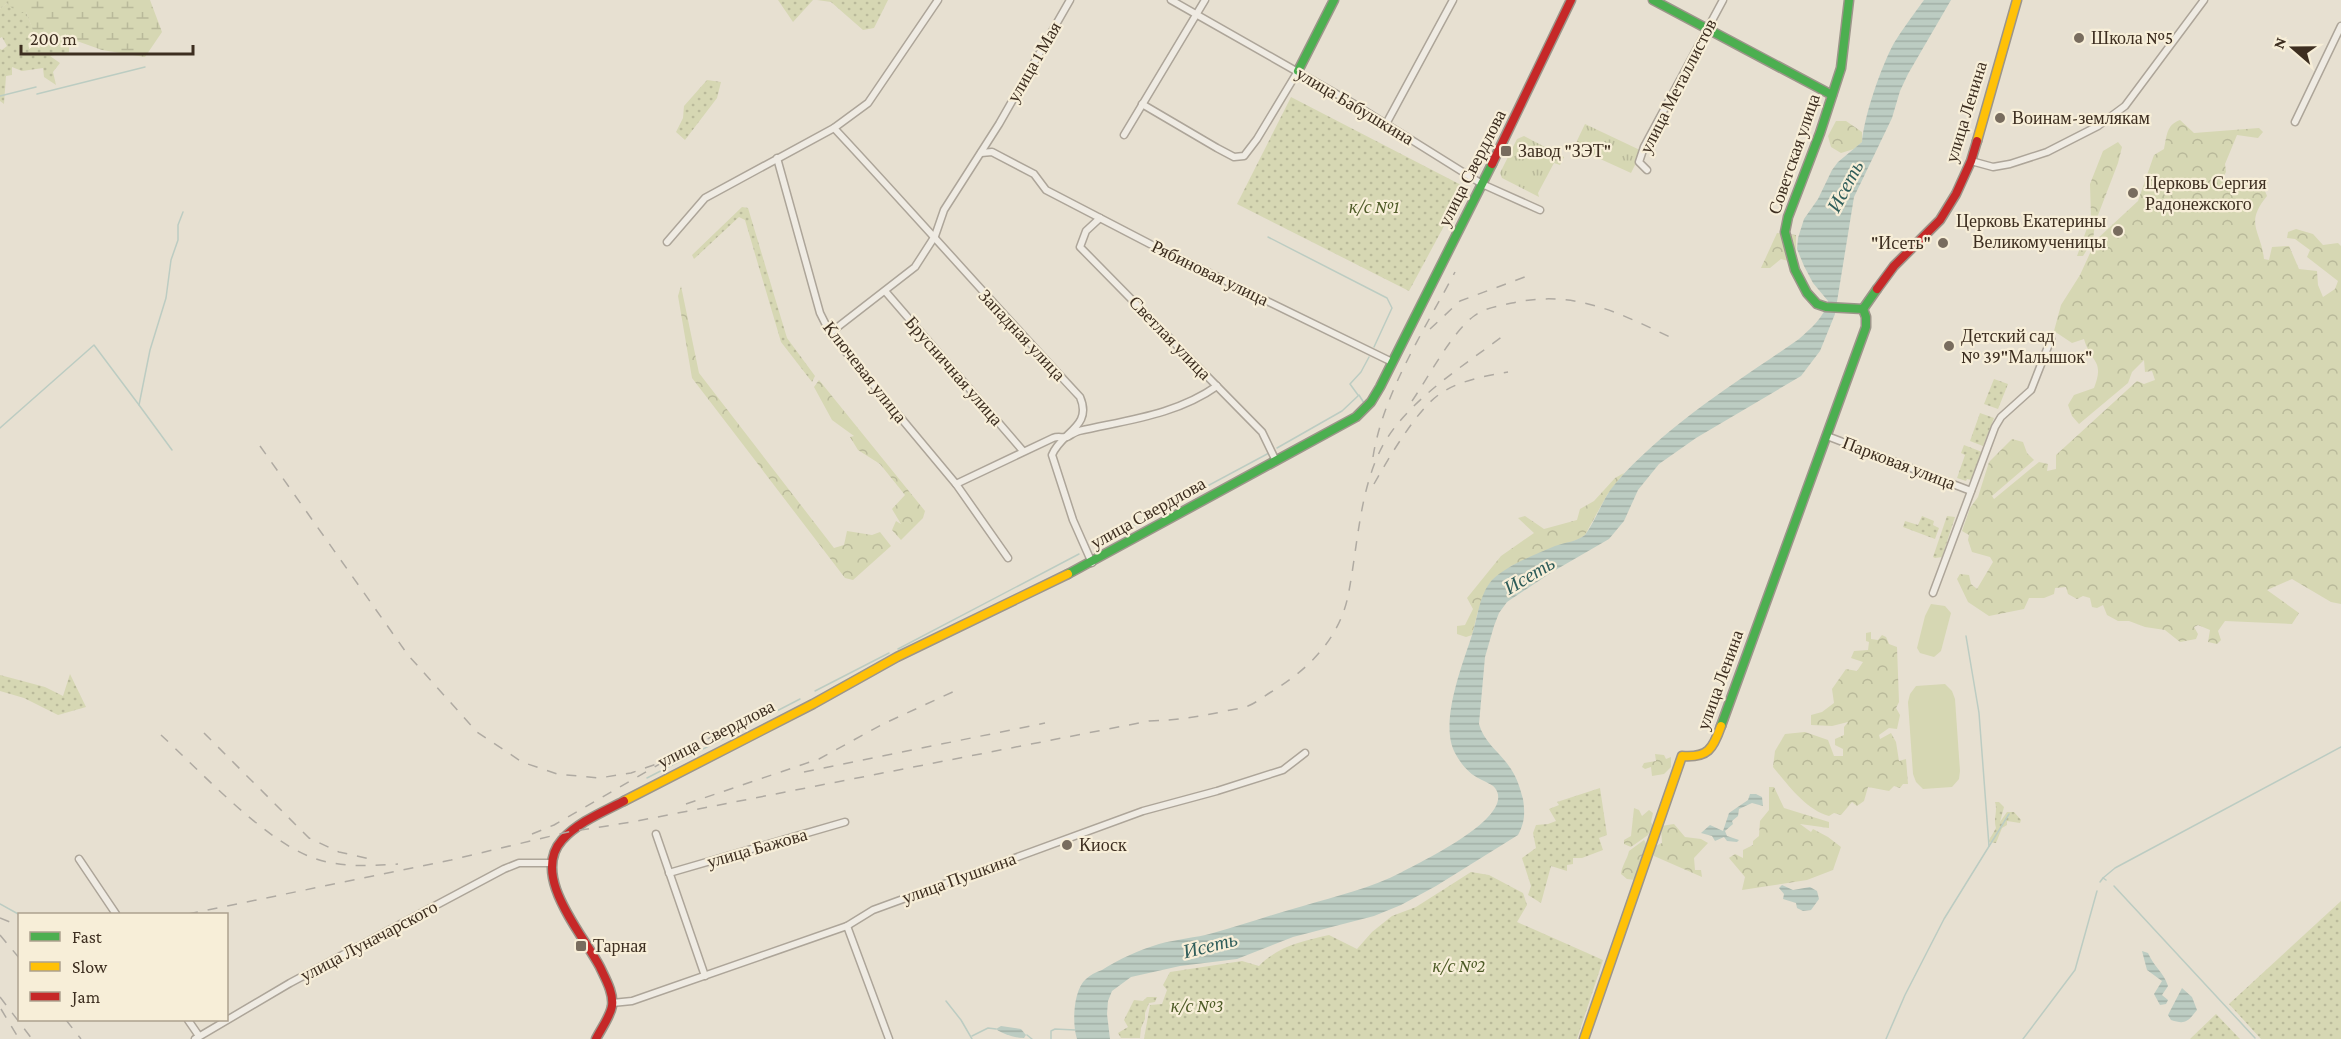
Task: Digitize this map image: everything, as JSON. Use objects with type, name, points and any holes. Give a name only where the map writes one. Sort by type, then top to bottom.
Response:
[{"type":"street","points":[[667,243],[705,198],[834,128],[868,104],[938,0]]},
{"type":"street","name":"улица 1 Мая","points":[[830,333],[915,267],[935,236],[944,210],[999,124],[1070,0]]},
{"type":"street","name":"улица Бабушкина","points":[[1171,0],[1298,71],[1482,184],[1540,210]]},
{"type":"street","points":[[1124,135],[1205,0]]},
{"type":"street","points":[[1142,104],[1234,157],[1244,156],[1257,139],[1298,71],[1334,0]]},
{"type":"street","points":[[1386,124],[1453,0]]},
{"type":"street","name":"улица Свердлова","points":[[550,862],[558,843],[568,832],[591,818],[813,704],[897,657],[1092,563],[1356,417],[1371,402],[1392,362],[1571,0]]},
{"type":"street","points":[[1653,0],[1832,95]]},
{"type":"street","name":"улица Металлистов","points":[[1647,170],[1640,162],[1644,147],[1723,0]]},
{"type":"street","name":"Советская улица","points":[[1849,0],[1841,68],[1820,133],[1788,217],[1785,232],[1795,270],[1807,293],[1817,304],[1826,307],[1863,309]]},
{"type":"street","name":"улица Ленина","points":[[1584,1039],[1682,756],[1699,756],[1714,746],[1866,327],[1863,309],[1894,266],[1940,220],[1956,194],[1971,161],[2017,0]]},
{"type":"street","points":[[1971,161],[1994,167],[2010,164],[2047,152],[2098,126],[2125,106],[2204,0]]},
{"type":"street","points":[[2295,122],[2341,26]]},
{"type":"street","name":"Западная улица","points":[[834,128],[1080,397],[1084,407],[1083,418],[1053,452],[1053,462],[1092,563]]},
{"type":"street","name":"Рябиновая улица","points":[[981,153],[992,152],[1034,174],[1046,190],[1392,362]]},
{"type":"street","name":"Ключевая улица","points":[[777,158],[820,313],[830,333],[956,484],[1008,558]]},
{"type":"street","name":"Светлая улица","points":[[1100,218],[1086,231],[1080,247],[1262,432],[1276,461]]},
{"type":"street","name":"Брусничная улица","points":[[885,291],[1023,451]]},
{"type":"street","name":"Парковая улица","points":[[1933,593],[1995,427],[2001,417],[2031,390],[2050,339]]},
{"type":"street","points":[[956,484],[1053,438],[1066,437],[1077,431],[1126,422],[1175,408],[1204,395],[1217,386]]},
{"type":"street","name":"Парковая улица","points":[[1827,436],[1971,491]]},
{"type":"street","name":"улица Пушкина","points":[[612,1003],[632,1001],[846,926],[873,910],[1143,811],[1217,792],[1283,770],[1305,753]]},
{"type":"street","name":"улица Бажова","points":[[669,873],[845,822]]},
{"type":"street","points":[[656,834],[705,976]]},
{"type":"street","points":[[79,859],[115,913]]},
{"type":"street","points":[[550,862],[551,877],[556,891],[603,973],[611,993],[612,1003],[596,1039]]},
{"type":"street","name":"улица Луначарского","points":[[228,1020],[290,983],[504,869],[519,863],[550,862]]},
{"type":"street","points":[[846,926],[889,1039]]},
{"type":"street","points":[[188,1021],[197,1038]]},
{"type":"street","name":"улица Луначарского","points":[[197,1038],[226,1021]]},
{"type":"green space","points":[[0,0],[150,0],[162,32],[145,57],[102,50],[63,36],[51,40],[46,34],[40,32],[36,38],[26,12],[18,14],[7,3],[0,9]]},
{"type":"green space","points":[[778,0],[813,0],[793,22]]},
{"type":"green space","points":[[817,0],[888,0],[874,28],[863,30],[831,2]]},
{"type":"green space","points":[[7,3],[26,12],[36,37],[40,32],[63,36],[69,43],[69,52],[50,56],[60,63],[53,72],[56,85],[44,77],[43,68],[22,71],[12,67],[12,75],[6,76],[4,104],[0,101],[0,49],[7,46],[2,37],[0,38],[0,9]]},
{"type":"green space","points":[[707,80],[721,82],[717,98],[685,140],[676,132],[683,118],[684,106]]},
{"type":"green space","name":"к/с №1","points":[[1291,97],[1465,187],[1409,291],[1237,204]]},
{"type":"green space","points":[[2180,120],[2194,133],[2259,128],[2263,132],[2258,138],[2237,135],[2225,164],[2226,172],[2222,179],[2224,183],[2241,185],[2268,182],[2265,191],[2267,196],[2256,214],[2255,221],[2264,259],[2269,260],[2272,247],[2289,246],[2299,269],[2317,271],[2318,285],[2323,297],[2335,289],[2338,281],[2307,257],[2310,250],[2295,239],[2287,238],[2288,232],[2296,229],[2313,234],[2323,245],[2338,243],[2341,246],[2341,604],[2331,602],[2292,579],[2267,590],[2299,613],[2292,624],[2225,621],[2218,631],[2221,640],[2217,644],[2208,642],[2210,630],[2198,625],[2194,627],[2198,634],[2196,639],[2180,642],[2165,630],[2145,627],[2129,621],[2118,621],[2107,615],[2103,605],[2097,608],[2092,607],[2090,598],[2083,596],[2077,599],[2068,594],[2066,587],[2055,588],[2054,594],[2044,598],[2029,598],[2024,609],[1989,616],[1968,602],[1957,579],[1960,574],[1969,575],[1971,584],[1977,589],[1993,562],[1990,557],[1972,552],[1968,540],[1969,535],[1962,531],[1970,508],[1978,497],[1989,462],[2012,439],[2023,442],[2027,453],[2034,460],[1992,496],[1994,499],[2039,462],[2048,464],[2047,471],[2056,469],[2056,455],[2137,381],[2144,384],[2155,380],[2152,371],[2145,372],[2144,360],[2132,372],[2128,383],[2079,424],[2072,416],[2068,405],[2074,395],[2094,388],[2098,366],[2084,339],[2072,343],[2054,331],[2061,305],[2080,275],[2096,240],[2138,201],[2154,155],[2164,149],[2170,128]]},
{"type":"green space","points":[[1836,121],[1846,121],[1862,132],[1862,142],[1854,149],[1841,153],[1831,147],[1828,136]]},
{"type":"green space","points":[[1585,124],[1642,151],[1631,173],[1574,147]]},
{"type":"green space","points":[[1524,136],[1564,157],[1560,165],[1554,163],[1538,193],[1539,197],[1502,178],[1500,173],[1517,139]]},
{"type":"green space","points":[[2118,142],[2122,147],[2118,163],[2095,223],[2093,240],[2083,256],[2077,256],[2091,217],[2090,184],[2103,151]]},
{"type":"green space","points":[[742,207],[748,208],[787,338],[815,376],[812,382],[781,342],[745,220],[739,217],[694,259],[692,255]]},
{"type":"green space","points":[[1777,233],[1796,235],[1796,257],[1792,262],[1781,259],[1770,268],[1761,268]]},
{"type":"green space","points":[[681,286],[699,373],[834,548],[844,545],[847,531],[872,535],[880,532],[891,546],[853,580],[845,578],[692,378],[678,296]]},
{"type":"green space","points":[[1994,379],[2008,384],[1998,409],[1984,404]]},
{"type":"green space","points":[[819,380],[925,511],[923,518],[901,540],[892,530],[896,521],[901,524],[892,509],[905,495],[880,464],[858,450],[850,437],[854,436],[832,420],[814,387]]},
{"type":"green space","points":[[1980,413],[1994,418],[1983,446],[1970,441]]},
{"type":"green space","points":[[1964,445],[1982,452],[1972,480],[1967,479],[1966,481],[1957,478],[1965,455],[1961,453]]},
{"type":"green space","points":[[1624,473],[1607,495],[1585,535],[1511,566],[1478,611],[1472,635],[1466,637],[1457,634],[1457,626],[1465,625],[1473,609],[1467,598],[1501,556],[1534,533],[1518,518],[1525,516],[1544,529],[1577,520],[1580,509],[1594,501],[1615,478]]},
{"type":"green space","points":[[1922,516],[1934,521],[1933,525],[1939,528],[1935,539],[1903,527],[1905,521],[1918,525]]},
{"type":"green space","points":[[1947,516],[1955,517],[1942,557],[1935,558],[1933,557]]},
{"type":"green space","points":[[1931,604],[1945,606],[1951,613],[1941,651],[1934,657],[1920,653],[1917,648],[1925,616]]},
{"type":"green space","points":[[1871,632],[1871,639],[1878,640],[1882,635],[1886,637],[1889,644],[1897,647],[1899,702],[1896,708],[1900,715],[1897,729],[1889,728],[1879,735],[1880,739],[1891,733],[1896,742],[1899,761],[1906,759],[1908,784],[1903,784],[1900,788],[1894,786],[1889,791],[1868,787],[1864,801],[1857,806],[1852,802],[1841,815],[1834,813],[1829,816],[1805,803],[1773,767],[1775,751],[1785,734],[1805,732],[1828,740],[1834,756],[1843,756],[1843,749],[1835,745],[1835,739],[1844,735],[1844,727],[1848,722],[1832,726],[1811,725],[1811,715],[1822,712],[1834,703],[1832,689],[1846,669],[1857,671],[1863,662],[1851,658],[1854,651],[1868,650],[1869,642],[1866,641],[1866,633]]},
{"type":"green space","points":[[70,674],[86,707],[58,715],[24,698],[0,691],[0,675],[45,687],[63,696]]},
{"type":"green space","points":[[1945,684],[1952,691],[1955,699],[1959,779],[1952,787],[1923,789],[1916,782],[1913,774],[1908,702],[1916,686]]},
{"type":"green space","points":[[1655,754],[1664,755],[1666,759],[1671,757],[1671,767],[1664,774],[1652,776],[1651,767],[1645,769],[1642,767],[1644,763],[1656,761]]},
{"type":"green space","points":[[1769,787],[1774,787],[1784,808],[1829,822],[1829,828],[1800,824],[1811,832],[1813,829],[1828,837],[1841,847],[1833,870],[1807,880],[1742,890],[1745,877],[1729,858],[1735,854],[1743,858],[1743,850],[1753,845],[1753,841],[1759,836],[1760,821],[1769,810]]},
{"type":"green space","points":[[1600,788],[1607,835],[1599,838],[1603,850],[1582,858],[1573,858],[1573,864],[1567,865],[1567,871],[1551,866],[1541,903],[1528,895],[1531,886],[1522,858],[1536,848],[1533,833],[1536,825],[1556,821],[1549,809],[1559,805],[1557,802]]},
{"type":"green space","points":[[1995,802],[1999,802],[2004,807],[2000,822],[2007,812],[2014,812],[2021,820],[2020,823],[2007,821],[1996,843],[1988,842],[1996,828]]},
{"type":"green space","points":[[1634,808],[1639,810],[1642,816],[1649,810],[1653,813],[1651,822],[1653,826],[1648,835],[1631,847],[1624,844],[1624,840],[1631,836]]},
{"type":"green space","points":[[1674,824],[1685,837],[1701,839],[1708,843],[1694,858],[1695,870],[1701,870],[1702,877],[1654,856],[1653,847],[1662,843],[1661,826]]},
{"type":"green space","points":[[1644,840],[1647,845],[1635,880],[1627,879],[1621,874],[1629,851]]},
{"type":"green space","name":"к/с №2","points":[[1471,872],[1489,875],[1523,893],[1527,905],[1517,922],[1603,960],[1577,1039],[1144,1039],[1150,1005],[1162,1004],[1167,990],[1163,985],[1170,972],[1242,961],[1259,966],[1283,949],[1329,935],[1357,949],[1372,932],[1392,916],[1416,907]]},
{"type":"green space","points":[[2341,901],[2341,1039],[2261,1039],[2229,1004]]},
{"type":"green space","points":[[1147,997],[1157,997],[1155,1002],[1149,1003],[1140,1038],[1121,1038],[1118,1033],[1128,1027],[1124,1020],[1134,1000],[1143,1001]]},
{"type":"green space","points":[[2216,1014],[2240,1039],[2190,1039]]},
{"type":"water","name":"Исеть","points":[[1924,0],[1951,0],[1908,74],[1892,118],[1854,197],[1835,314],[1820,351],[1801,376],[1696,438],[1659,464],[1638,490],[1624,521],[1609,539],[1552,572],[1507,602],[1499,613],[1485,657],[1479,724],[1485,737],[1511,769],[1519,787],[1524,813],[1518,835],[1436,886],[1401,905],[1374,916],[1293,937],[1237,959],[1180,966],[1131,977],[1112,991],[1108,1001],[1110,1039],[1077,1039],[1074,1025],[1076,999],[1082,984],[1093,974],[1152,946],[1224,930],[1378,883],[1445,849],[1480,825],[1492,812],[1498,800],[1495,788],[1472,774],[1463,765],[1451,741],[1450,726],[1458,678],[1488,586],[1498,575],[1531,556],[1585,535],[1610,490],[1656,443],[1702,406],[1799,339],[1820,318],[1828,301],[1813,283],[1797,249],[1804,219],[1838,162],[1862,142],[1870,106],[1889,53]]},
{"type":"water","points":[[1750,794],[1762,797],[1763,806],[1752,803],[1739,809],[1738,816],[1732,821],[1733,824],[1725,831],[1727,836],[1739,840],[1737,842],[1727,841],[1724,837],[1715,841],[1712,836],[1701,833],[1710,825],[1723,831],[1729,813],[1748,800]]},
{"type":"water","points":[[1782,885],[1793,890],[1810,887],[1817,891],[1819,899],[1811,910],[1803,911],[1797,908],[1796,903],[1783,899],[1784,894],[1779,888]]},
{"type":"water","points":[[2142,951],[2148,953],[2166,981],[2168,986],[2162,995],[2168,1000],[2166,1004],[2160,1005],[2154,994],[2162,981],[2147,970]]},
{"type":"water","points":[[2182,988],[2192,997],[2197,1010],[2189,1019],[2180,1022],[2171,1020],[2168,1015]]},
{"type":"water","points":[[1001,1026],[1021,1029],[1026,1035],[1024,1038],[1005,1034],[996,1029]]},
{"type":"waterway","points":[[37,94],[145,67]]},
{"type":"waterway","points":[[0,96],[36,87]]},
{"type":"waterway","points":[[172,450],[139,405],[150,350],[166,298],[171,260],[178,240],[178,225],[183,212]]},
{"type":"waterway","points":[[1268,237],[1387,298],[1392,308],[1374,347]]},
{"type":"waterway","points":[[0,428],[94,345],[139,405]]},
{"type":"waterway","points":[[1358,395],[1350,384],[1361,372],[1369,357]]},
{"type":"waterway","points":[[1277,448],[1342,411],[1359,395],[1364,403]]},
{"type":"waterway","points":[[1101,543],[1269,453]]},
{"type":"waterway","points":[[898,649],[1079,554]]},
{"type":"waterway","points":[[1966,636],[1979,713],[1989,846]]},
{"type":"waterway","points":[[815,691],[889,653]]},
{"type":"waterway","points":[[647,778],[800,699]]},
{"type":"waterway","points":[[2103,878],[2115,868],[2341,747]]},
{"type":"waterway","points":[[1886,1039],[1905,995],[1944,919],[2009,814]]},
{"type":"waterway","points":[[2100,882],[2103,878],[2106,880]]},
{"type":"waterway","points":[[2114,886],[2255,1038]]},
{"type":"waterway","points":[[2023,1039],[2075,970],[2097,891]]},
{"type":"waterway","points":[[0,904],[18,914]]},
{"type":"waterway","points":[[946,1001],[972,1039]]},
{"type":"waterway","points":[[972,1036],[988,1028],[996,1029]]},
{"type":"waterway","points":[[1051,1039],[1051,1031],[1055,1029],[1075,1030]]},
{"type":"waterway","points":[[1027,1035],[1032,1039]]},
{"type":"railway","points":[[1373,457],[1378,433],[1395,385],[1455,272]]},
{"type":"railway","points":[[1430,329],[1460,301],[1530,275]]},
{"type":"railway","points":[[1412,401],[1457,333],[1478,313],[1497,306],[1535,299],[1576,301],[1615,312],[1674,339]]},
{"type":"railway","points":[[193,913],[451,860],[568,832],[632,822],[1149,721],[1197,717],[1251,705],[1285,683],[1309,663],[1320,652],[1337,626],[1348,596],[1360,519],[1369,481],[1383,445],[1394,428],[1439,384],[1507,333]]},
{"type":"railway","points":[[1374,484],[1411,425],[1437,396],[1462,383],[1508,372]]},
{"type":"railway","points":[[260,446],[408,655],[477,732],[522,762],[557,774],[599,778],[631,773],[665,761]]},
{"type":"railway","points":[[686,804],[819,759],[883,724],[957,690]]},
{"type":"railway","points":[[532,834],[554,825],[665,761],[767,708]]},
{"type":"railway","points":[[804,772],[1045,723]]},
{"type":"railway","points":[[204,733],[309,838],[339,852],[370,859]]},
{"type":"railway","points":[[161,735],[233,803],[273,836],[293,848],[322,861],[343,865],[398,864]]},
{"type":"railway","points":[[0,918],[18,925]]},
{"type":"railway","points":[[0,935],[18,957]]},
{"type":"railway","points":[[0,997],[18,1021]]},
{"type":"railway","points":[[1,1009],[19,1039]]},
{"type":"railway","points":[[18,1021],[32,1039]]},
{"type":"railway","points":[[67,1021],[81,1039]]},
{"type":"traffic: fast","points":[[1298,71],[1334,0]]},
{"type":"traffic: fast","points":[[1653,0],[1832,95]]},
{"type":"traffic: fast","points":[[1849,0],[1841,68],[1820,133],[1788,217],[1785,232],[1795,270],[1807,293],[1817,304],[1826,307],[1863,309],[1877,289]]},
{"type":"traffic: fast","points":[[1068,574],[1356,417],[1371,402],[1380,387],[1492,164]]},
{"type":"traffic: fast","points":[[1721,726],[1866,327],[1863,309]]},
{"type":"traffic: slow","points":[[1977,141],[2017,0]]},
{"type":"traffic: slow","points":[[624,801],[813,704],[897,657],[1068,574]]},
{"type":"traffic: slow","points":[[1584,1039],[1682,756],[1698,755],[1708,750],[1715,741],[1721,726]]},
{"type":"traffic: jam","points":[[1492,164],[1571,0]]},
{"type":"traffic: jam","points":[[1877,289],[1894,266],[1940,220],[1956,194],[1977,141]]},
{"type":"traffic: jam","points":[[596,1039],[611,1010],[612,996],[600,967],[563,905],[555,887],[552,870],[554,854],[568,834],[591,818],[624,801]]},
{"type":"place","name":"Школа №5","points":[[2079,38]]},
{"type":"place","name":"Воинам-землякам","points":[[2000,118]]},
{"type":"place","name":"Завод \"ЗЭТ\"","points":[[1506,151]]},
{"type":"place","name":"Церковь Сергия Радонежского","points":[[2133,193]]},
{"type":"place","name":"Церковь Екатерины Великомученицы","points":[[2118,231]]},
{"type":"place","name":"\"Исеть\"","points":[[1943,243]]},
{"type":"place","name":"Детский сад № 39\"Малышок\"","points":[[1949,346]]},
{"type":"place","name":"Киоск","points":[[1067,845]]},
{"type":"place","name":"Тарная","points":[[581,946]]},
{"type":"park label","name":"к/с №3","points":[[1197,1006]]}]
